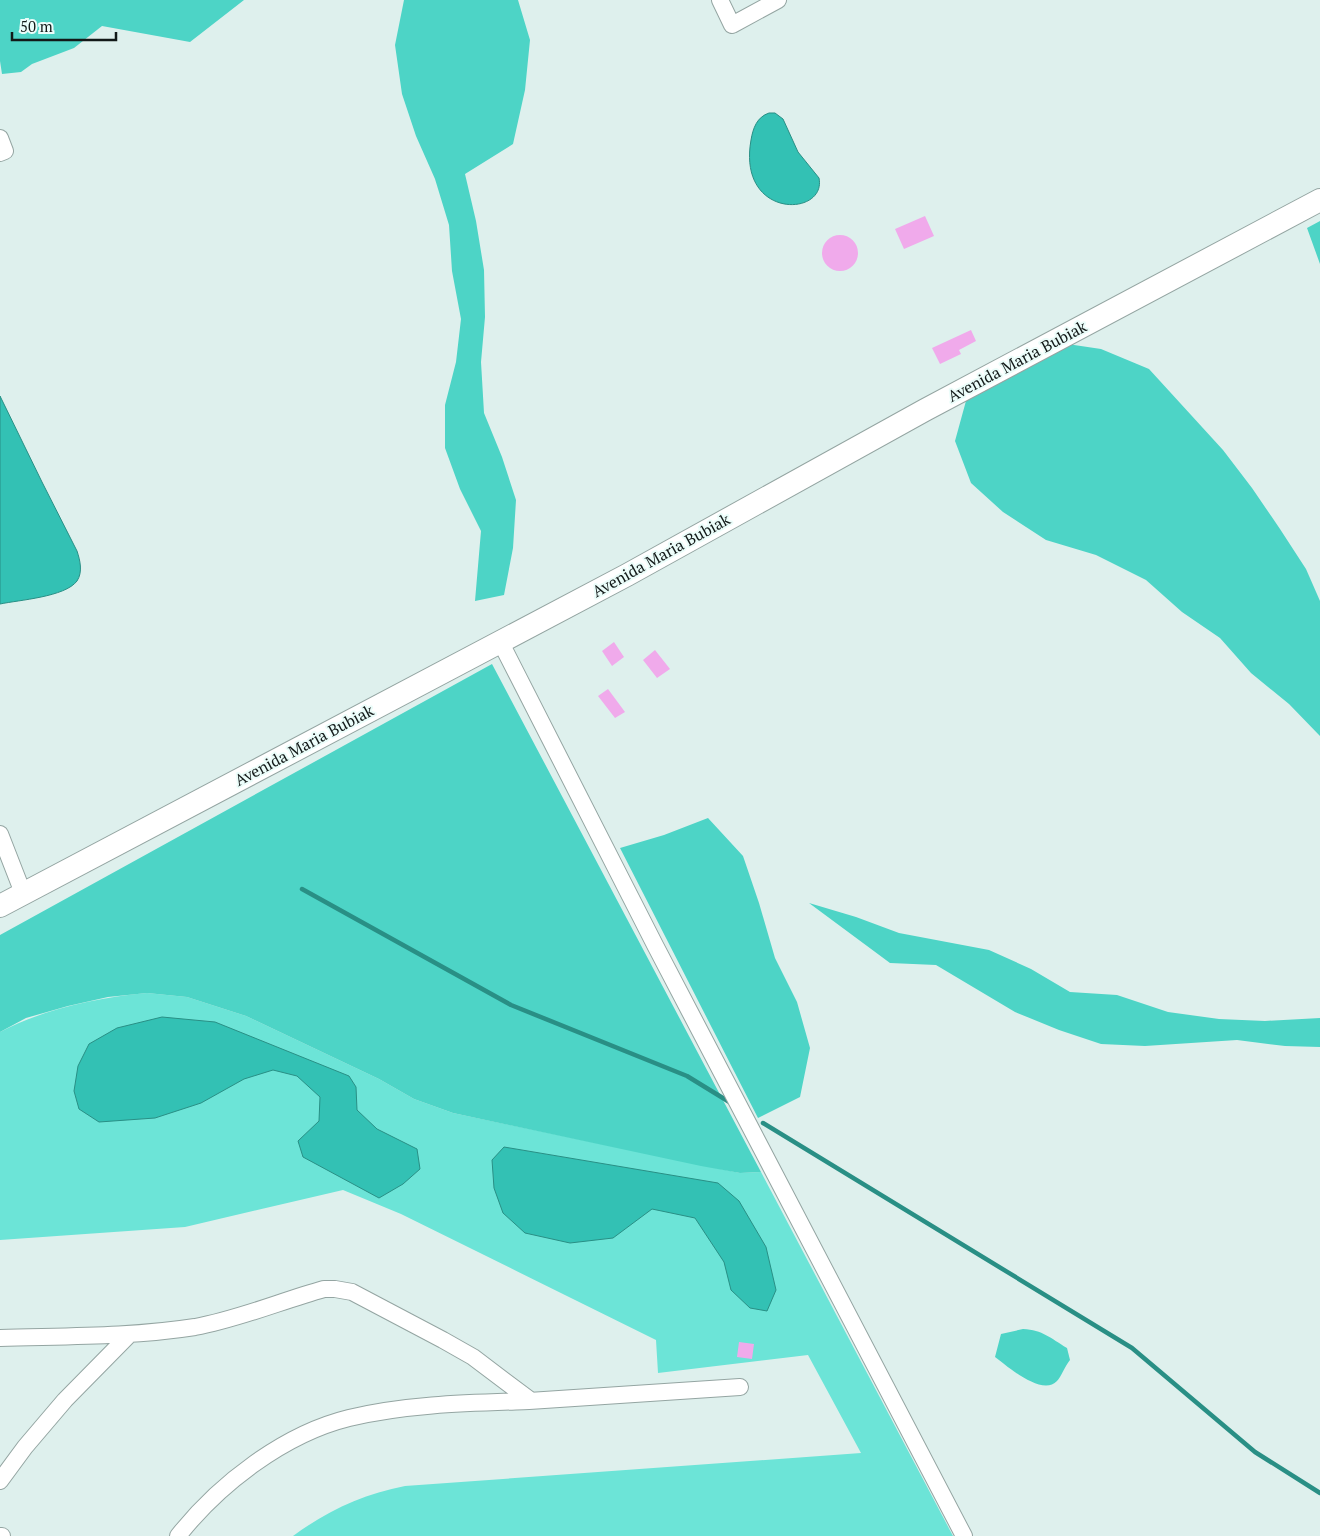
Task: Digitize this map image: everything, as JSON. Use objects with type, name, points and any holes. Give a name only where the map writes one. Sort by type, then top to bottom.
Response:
[{"type":"street","points":[[720,0],[732,25],[778,0]]},
{"type":"street","points":[[0,138],[5,151],[0,153]]},
{"type":"street","name":"Avenida Maria Bubiak","points":[[0,906],[627,574],[925,410],[1320,200]]},
{"type":"street","points":[[500,641],[652,938],[964,1536]]},
{"type":"street","points":[[0,834],[23,893]]},
{"type":"street","points":[[0,1338],[129,1335],[196,1326],[250,1312],[317,1291],[335,1289],[352,1292],[443,1340],[473,1358],[530,1400]]},
{"type":"street","points":[[0,1481],[25,1447],[65,1400],[129,1335]]},
{"type":"street","points":[[178,1536],[193,1517],[221,1490],[260,1460],[307,1432],[349,1418],[402,1408],[740,1387]]},
{"type":"shaded area","points":[[0,0],[244,0],[190,42],[102,26],[74,48],[32,64],[21,72],[2,74],[0,61]]},
{"type":"shaded area","points":[[404,0],[518,0],[530,40],[525,90],[513,144],[465,174],[476,221],[484,270],[485,317],[481,362],[484,413],[502,457],[516,500],[513,548],[504,595],[475,601],[481,531],[460,489],[445,448],[445,405],[456,362],[461,319],[452,271],[449,225],[435,179],[416,136],[402,94],[395,45]]},
{"type":"shaded area","points":[[769,113],[775,113],[783,119],[798,152],[819,178],[818,191],[810,200],[797,204],[783,204],[768,197],[757,185],[750,166],[751,140],[756,124],[761,117]]},
{"type":"shaded area","points":[[1320,221],[1320,264],[1307,228]]},
{"type":"shaded area","points":[[1054,342],[1101,349],[1149,369],[1223,450],[1280,529],[1306,569],[1320,601],[1320,736],[1289,704],[1251,673],[1220,638],[1182,612],[1146,580],[1096,555],[1046,540],[1003,512],[971,483],[955,441],[969,390]]},
{"type":"shaded area","points":[[0,396],[77,551],[80,570],[77,581],[63,591],[0,604]]},
{"type":"shaded area","points":[[492,664],[761,1172],[740,1173],[701,1166],[453,1113],[414,1099],[379,1079],[246,1016],[187,997],[147,993],[108,997],[26,1018],[0,1032],[0,935]]},
{"type":"shaded area","points":[[708,818],[743,856],[775,958],[797,1002],[810,1048],[800,1097],[758,1118],[620,848],[664,835]]},
{"type":"shaded area","points":[[809,903],[856,917],[899,933],[989,950],[1031,969],[1070,992],[1117,995],[1168,1012],[1219,1019],[1265,1021],[1320,1018],[1320,1047],[1285,1046],[1237,1040],[1145,1046],[1101,1044],[1059,1030],[1015,1012],[936,965],[890,963]]},
{"type":"shaded area","points":[[147,993],[187,997],[246,1016],[379,1079],[414,1099],[453,1113],[740,1173],[761,1172],[953,1536],[293,1536],[332,1511],[360,1499],[405,1486],[861,1453],[808,1355],[658,1373],[656,1340],[401,1214],[343,1190],[185,1227],[0,1240],[0,1032],[53,1010],[90,1001]]},
{"type":"shaded area","points":[[162,1017],[215,1022],[349,1076],[356,1087],[357,1110],[377,1129],[417,1149],[420,1169],[403,1184],[379,1198],[303,1157],[298,1141],[319,1121],[320,1097],[297,1076],[273,1070],[244,1079],[201,1103],[155,1118],[99,1122],[79,1109],[74,1091],[78,1066],[89,1044],[117,1028]]},
{"type":"shaded area","points":[[504,1147],[718,1183],[739,1201],[766,1247],[776,1290],[767,1311],[750,1308],[731,1290],[724,1262],[695,1218],[652,1209],[613,1238],[570,1243],[525,1233],[503,1213],[494,1188],[492,1160]]},
{"type":"shaded area","points":[[1023,1329],[1041,1333],[1067,1348],[1070,1360],[1059,1379],[1051,1385],[1034,1383],[1016,1373],[995,1357],[1001,1334]]},
{"type":"building","points":[[925,216],[934,236],[904,249],[895,229]]},
{"type":"building","points":[[840,235],[847,236],[853,240],[857,246],[857,260],[853,266],[847,270],[840,271],[833,270],[827,266],[823,260],[822,253],[823,246],[827,240],[833,236]]},
{"type":"building","points":[[971,330],[976,341],[959,350],[961,354],[940,364],[932,348]]},
{"type":"building","points":[[614,642],[624,657],[612,666],[602,651]]},
{"type":"building","points":[[655,650],[670,669],[657,678],[643,660]]},
{"type":"building","points":[[608,689],[625,712],[615,718],[598,696]]},
{"type":"building","points":[[739,1342],[754,1344],[752,1359],[737,1357]]},
{"type":"waterway","points":[[302,889],[511,1005],[687,1076],[731,1103]]},
{"type":"waterway","points":[[763,1123],[1132,1348],[1255,1452],[1320,1493]]}]
